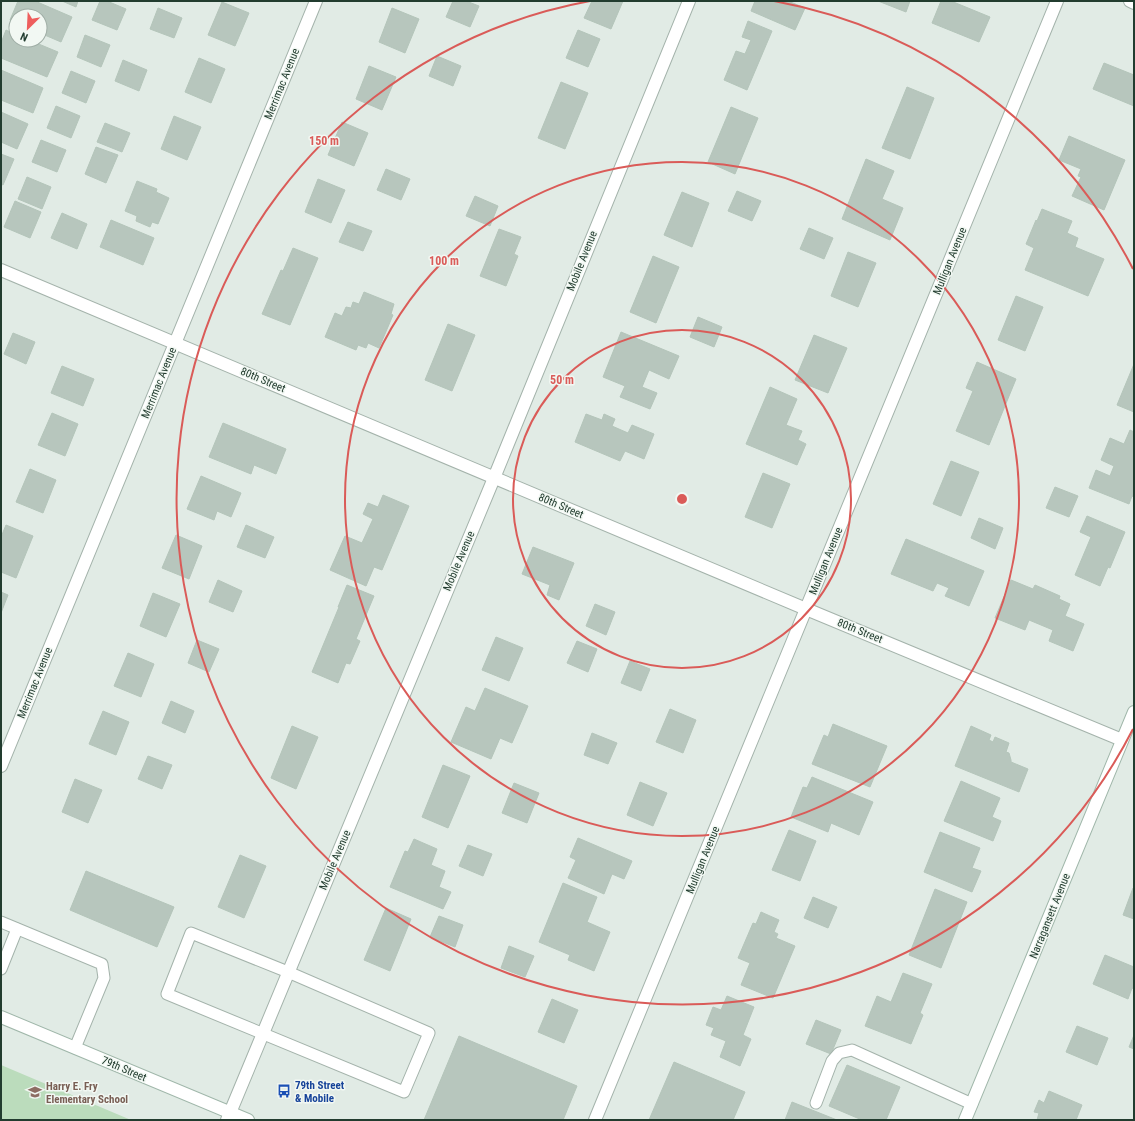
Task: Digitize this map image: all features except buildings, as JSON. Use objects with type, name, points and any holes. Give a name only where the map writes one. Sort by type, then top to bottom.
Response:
[{"type":"street","name":"Merrimac Avenue","points":[[1,766],[316,1]]},
{"type":"street","name":"Mobile Avenue","points":[[229,1116],[494,478],[689,1]]},
{"type":"street","name":"Mulligan Avenue","points":[[596,1120],[1057,1]]},
{"type":"street","points":[[1130,1],[1134,3]]},
{"type":"street","name":"80th Street","points":[[1,270],[806,609],[1122,740]]},
{"type":"street","name":"Narragansett Avenue","points":[[965,1120],[1134,712]]},
{"type":"street","name":"79th Street","points":[[1,1017],[229,1116],[248,1120]]},
{"type":"lane","points":[[1,922],[102,964],[104,978],[75,1048]]},
{"type":"lane","points":[[1,969],[17,929]]},
{"type":"lane","points":[[191,933],[288,972],[429,1033],[404,1092],[167,994],[191,933]]},
{"type":"lane","points":[[816,1103],[832,1061],[839,1053],[852,1050],[972,1104]]},
{"type":"green space","name":"Harry E. Fry Elementary School","points":[[1,1065],[131,1120],[1,1120]]},
{"type":"place","name":"79th Street & Mobile","points":[[284,1091]]},
{"type":"place","name":"Harry E. Fry Elementary School","points":[[35,1092]]}]
